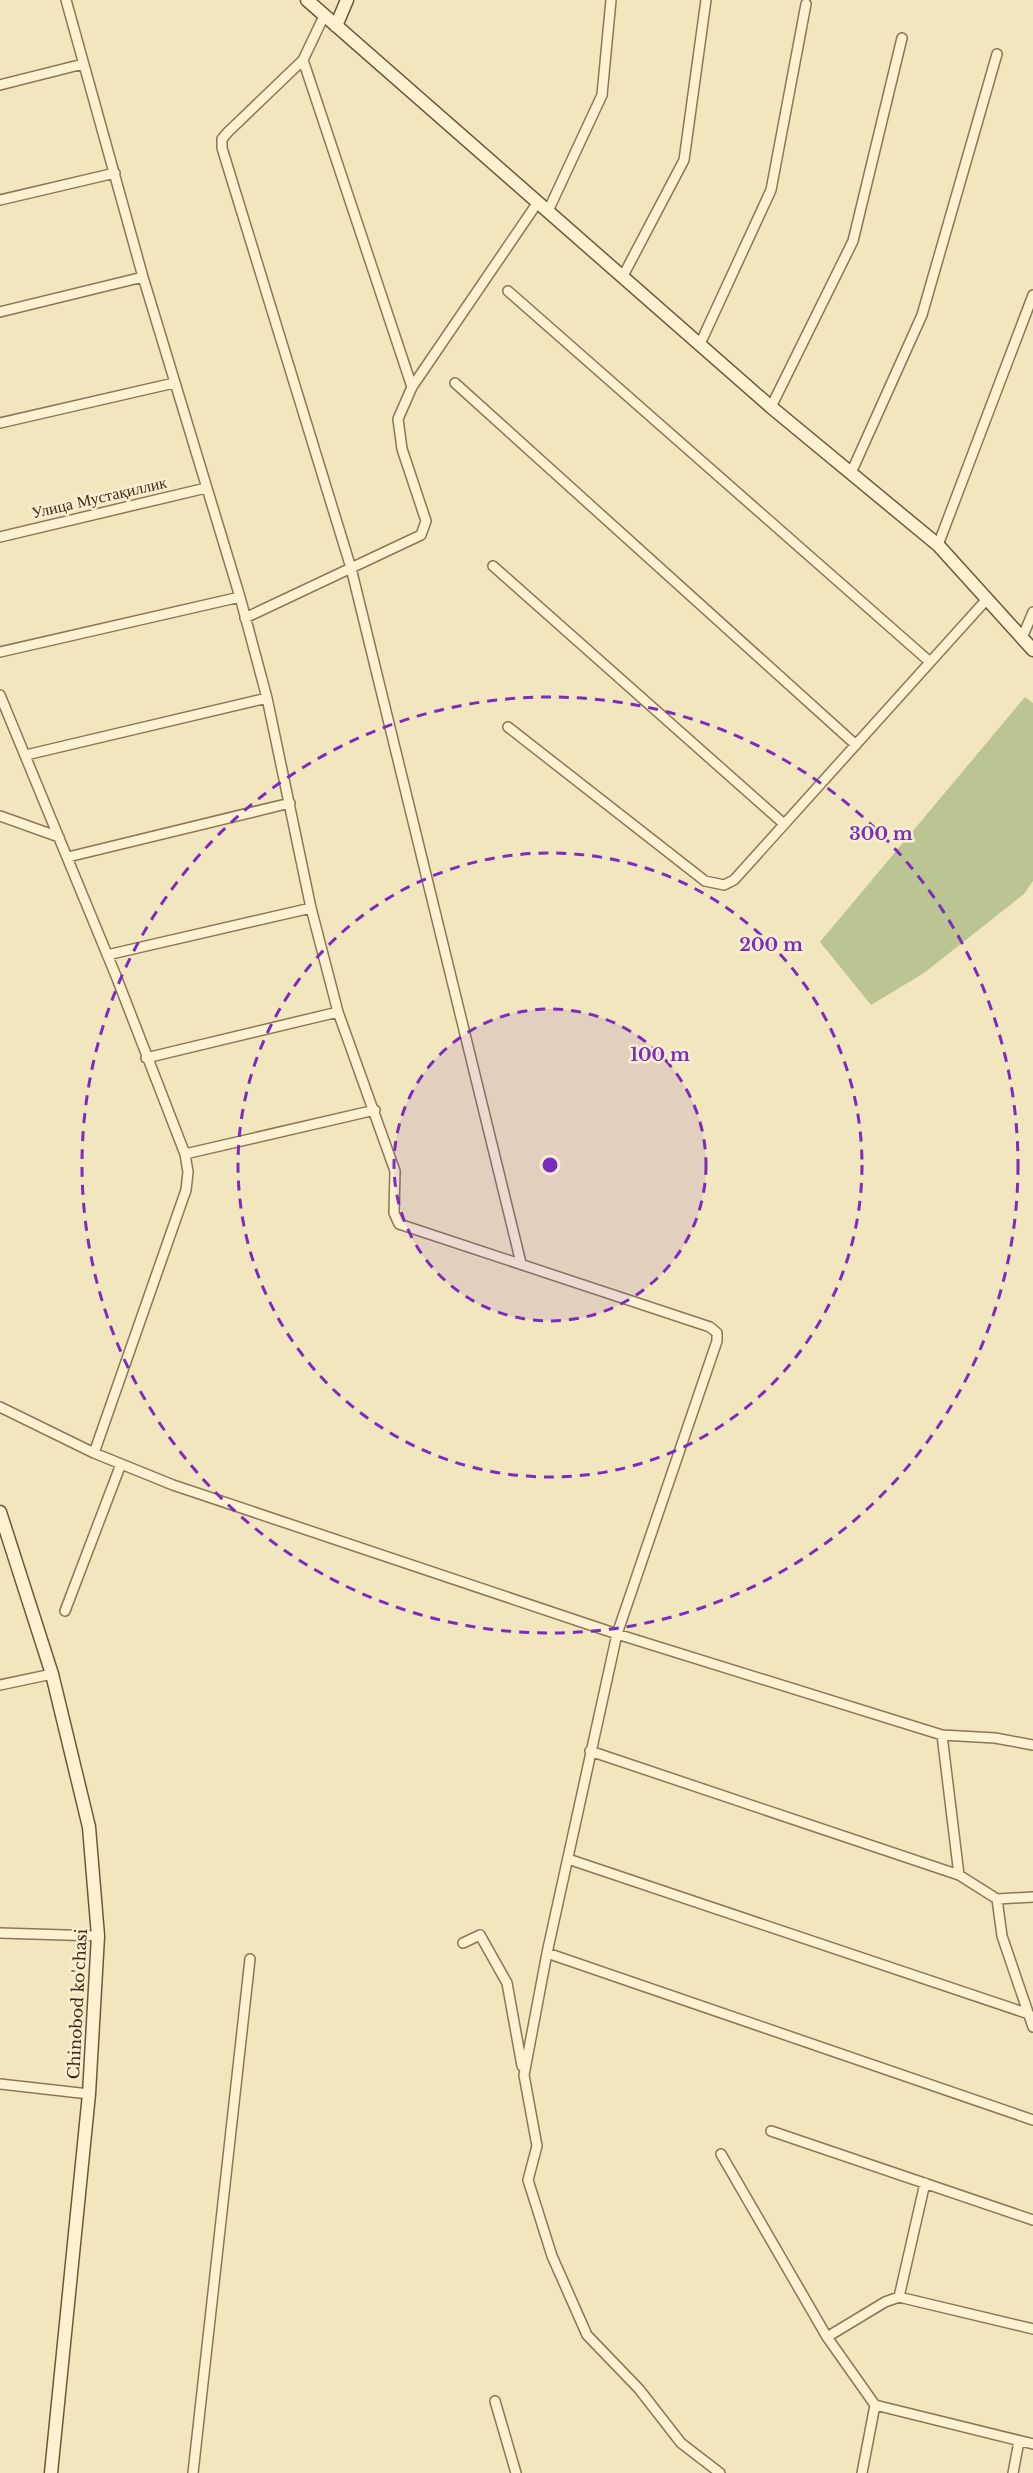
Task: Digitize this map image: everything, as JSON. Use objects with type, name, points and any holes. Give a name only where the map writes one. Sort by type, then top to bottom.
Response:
[{"type":"street","points":[[66,0],[143,278],[240,597],[267,698],[311,908],[338,1012],[396,1171],[394,1213],[399,1224],[710,1327],[717,1333],[717,1341],[617,1634],[547,1953],[524,2075]]},
{"type":"street","points":[[307,0],[771,407],[938,545],[1033,650]]},
{"type":"street","points":[[336,27],[347,0]]},
{"type":"street","points":[[548,211],[602,95],[611,0]]},
{"type":"street","points":[[623,276],[684,160],[706,0]]},
{"type":"street","points":[[700,345],[771,190],[806,4]]},
{"type":"street","points":[[324,16],[303,60],[228,132],[222,139],[222,148],[351,568],[521,1263]]},
{"type":"street","points":[[771,407],[853,241],[902,38]]},
{"type":"street","points":[[851,473],[922,315],[997,54]]},
{"type":"street","points":[[303,60],[412,387]]},
{"type":"street","points":[[0,85],[83,64]]},
{"type":"street","points":[[0,200],[115,173]]},
{"type":"street","points":[[245,618],[421,535],[426,521],[402,449],[398,419],[412,387],[538,202]]},
{"type":"street","points":[[0,312],[143,278]]},
{"type":"street","points":[[508,291],[930,663]]},
{"type":"street","points":[[938,545],[1033,295]]},
{"type":"street","points":[[0,423],[174,383]]},
{"type":"street","points":[[455,383],[856,745]]},
{"type":"street","name":"Улица Мустақиллик","points":[[0,537],[206,488]]},
{"type":"street","points":[[493,566],[784,824]]},
{"type":"street","points":[[0,652],[240,597]]},
{"type":"street","points":[[508,727],[705,881],[724,885],[734,880],[987,599]]},
{"type":"street","points":[[1022,638],[1033,612]]},
{"type":"street","points":[[0,695],[107,955],[184,1154],[188,1172],[186,1190],[94,1453]]},
{"type":"street","points":[[26,755],[267,698]]},
{"type":"street","points":[[68,857],[290,803]]},
{"type":"street","points":[[0,816],[59,837]]},
{"type":"street","points":[[107,955],[311,908]]},
{"type":"street","points":[[146,1058],[338,1012]]},
{"type":"street","points":[[184,1154],[375,1110]]},
{"type":"street","points":[[0,1407],[94,1453],[173,1485],[617,1634],[942,1735],[994,1738],[1033,1745]]},
{"type":"street","points":[[65,1611],[121,1464]]},
{"type":"street","name":"Chinobod ko'chasi","points":[[1,1517],[52,1674],[89,1827],[98,1936],[89,2094],[51,2473]]},
{"type":"street","points":[[0,1685],[52,1674]]},
{"type":"street","points":[[942,1735],[959,1875]]},
{"type":"street","points":[[590,1751],[959,1875],[997,1899],[1033,1897]]},
{"type":"street","points":[[568,1859],[1029,2014]]},
{"type":"street","points":[[997,1899],[1002,1936],[1033,2027]]},
{"type":"street","points":[[0,1933],[98,1936]]},
{"type":"street","points":[[463,1943],[480,1935],[507,1983],[537,2146],[528,2180],[552,2256],[587,2335],[639,2389],[681,2443],[720,2473]]},
{"type":"street","points":[[547,1953],[1033,2120]]},
{"type":"street","points":[[193,2473],[250,1959]]},
{"type":"street","points":[[0,2084],[89,2094]]},
{"type":"street","points":[[771,2130],[1033,2220]]},
{"type":"street","points":[[721,2154],[827,2337],[875,2405],[1033,2444]]},
{"type":"street","points":[[899,2296],[925,2183]]},
{"type":"street","points":[[827,2337],[899,2296],[1033,2329]]},
{"type":"street","points":[[495,2401],[516,2473]]},
{"type":"street","points":[[862,2473],[875,2405]]},
{"type":"street","points":[[1013,2473],[1019,2441]]},
{"type":"green space","points":[[1025,697],[1033,703],[1033,881],[1024,894],[924,973],[871,1005],[820,942]]}]
